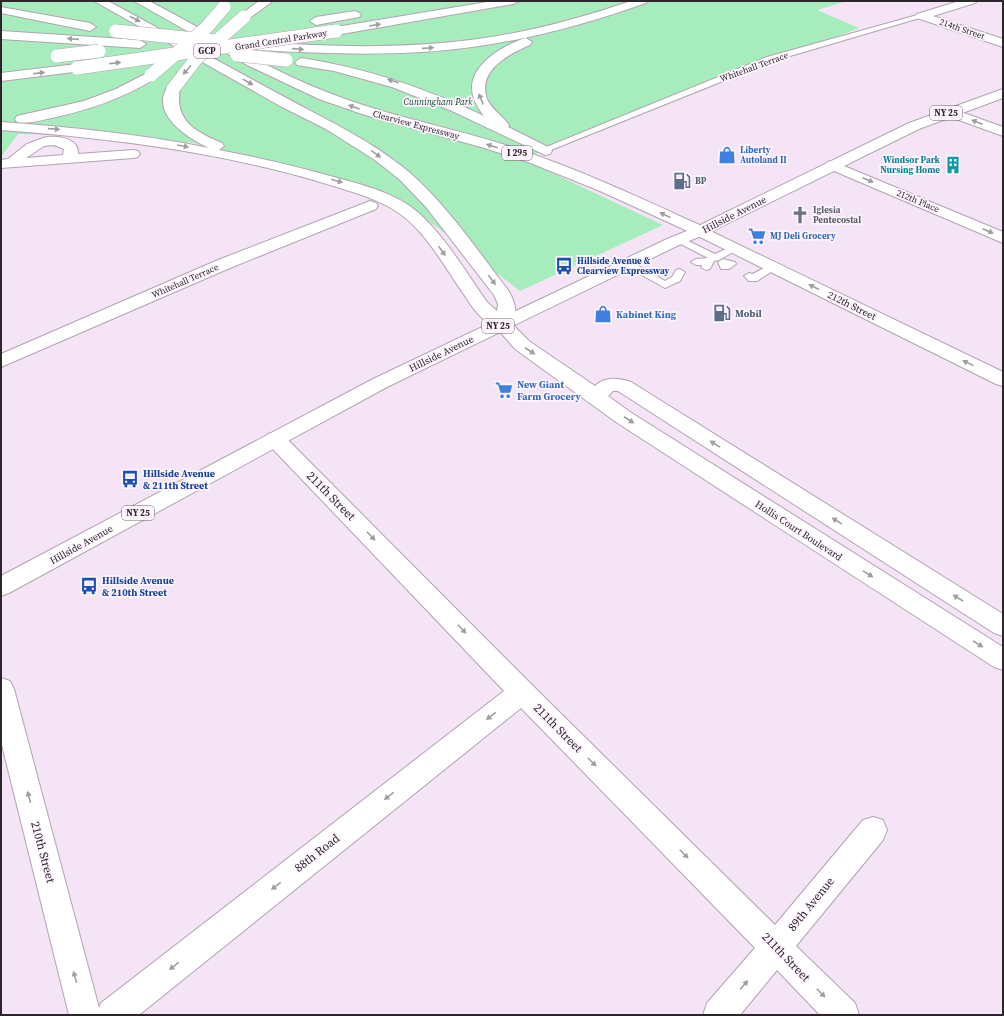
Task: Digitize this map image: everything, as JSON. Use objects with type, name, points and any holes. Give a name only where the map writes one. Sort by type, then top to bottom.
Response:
[{"type":"main road","points":[[100,1],[287,104],[331,126],[365,146],[392,166],[432,204],[502,294],[507,304],[505,322],[494,318],[481,306],[427,230],[407,211],[372,193],[317,175],[227,149],[195,136],[180,123],[171,109],[170,102],[173,89],[182,75],[198,57],[244,17],[268,1]]},
{"type":"main road","name":"Clearview Expressway","points":[[140,1],[281,77],[315,92],[386,118],[509,151],[595,183],[700,231]]},
{"type":"main road","name":"Grand Central Parkway","points":[[1,77],[336,32],[513,1]]},
{"type":"main road","points":[[542,150],[505,126],[489,113],[480,100],[480,78],[493,60],[508,50],[642,1]]},
{"type":"main road","name":"Whitehall Terrace","points":[[921,16],[971,1]]},
{"type":"main road","points":[[1,121],[53,114],[97,102],[122,92],[151,75],[201,33],[225,4]]},
{"type":"main road","points":[[1,10],[62,23],[116,31],[259,46],[358,51],[405,50],[456,46],[536,32],[611,12]]},
{"type":"main road","name":"Grand Central Parkway","points":[[302,24],[364,14]]},
{"type":"main road","name":"214th Street","points":[[921,16],[1003,43]]},
{"type":"main road","name":"Grand Central Parkway","points":[[43,58],[279,27]]},
{"type":"main road","points":[[1,34],[140,44],[286,60],[330,66],[394,81],[434,97],[566,162],[595,183]]},
{"type":"main road","name":"Hillside Avenue","points":[[1,587],[380,383],[628,263],[700,231],[912,127],[1003,94]]},
{"type":"main road","points":[[950,112],[1003,132]]},
{"type":"main road","points":[[1,126],[68,131],[163,143],[254,160],[317,175]]},
{"type":"main road","points":[[6,164],[133,154]]},
{"type":"main road","name":"212th Place","points":[[832,165],[1003,238]]},
{"type":"main road","name":"Whitehall Terrace","points":[[1,361],[224,264],[370,206]]},
{"type":"main road","name":"212th Street","points":[[700,231],[721,261],[773,266],[1003,380]]},
{"type":"main road","name":"Hollis Court Boulevard","points":[[505,322],[508,330],[522,345],[598,397],[623,417],[1003,660]]},
{"type":"main road","points":[[598,397],[601,390],[606,386],[618,384],[624,386],[1003,626]]},
{"type":"main road","name":"211th Street","points":[[274,439],[522,692],[843,1015]]},
{"type":"main road","points":[[723,480],[741,461]]},
{"type":"main road","points":[[843,558],[859,535]]},
{"type":"main road","name":"210th Street","points":[[1,689],[85,1015]]},
{"type":"main road","name":"88th Road","points":[[113,1015],[522,692]]},
{"type":"main road","name":"89th Avenue","points":[[719,1015],[873,830]]},
{"type":"lane","name":"Whitehall Terrace","points":[[542,150],[770,59],[921,16]]},
{"type":"lane","points":[[680,240],[721,261]]},
{"type":"lane","points":[[696,262],[721,261]]},
{"type":"lane","points":[[628,263],[665,285],[678,276],[690,277]]},
{"type":"lane","points":[[745,274],[753,279],[773,266]]},
{"type":"green space","name":"Cunningham Park","points":[[1,1],[847,1],[817,10],[859,28],[522,159],[663,225],[520,291],[403,201],[379,190],[189,142],[186,144],[146,136],[18,134],[1,157]]},
{"type":"place","name":"Liberty Autoland II","points":[[727,155]]},
{"type":"place","name":"Windsor Park Nursing Home","points":[[953,165]]},
{"type":"place","name":"BP","points":[[682,181]]},
{"type":"place","name":"Iglesia Pentecostal","points":[[800,215]]},
{"type":"place","name":"MJ Deli Grocery","points":[[757,236]]},
{"type":"place","name":"Hillside Avenue & Clearview Expressway","points":[[564,266]]},
{"type":"place","name":"Mobil","points":[[722,313]]},
{"type":"place","name":"Kabinet King","points":[[603,314]]},
{"type":"place","name":"New Giant Farm Grocery","points":[[504,390]]},
{"type":"place","name":"Hillside Avenue & 211th Street","points":[[130,479]]},
{"type":"place","name":"Hillside Avenue & 210th Street","points":[[89,586]]}]
